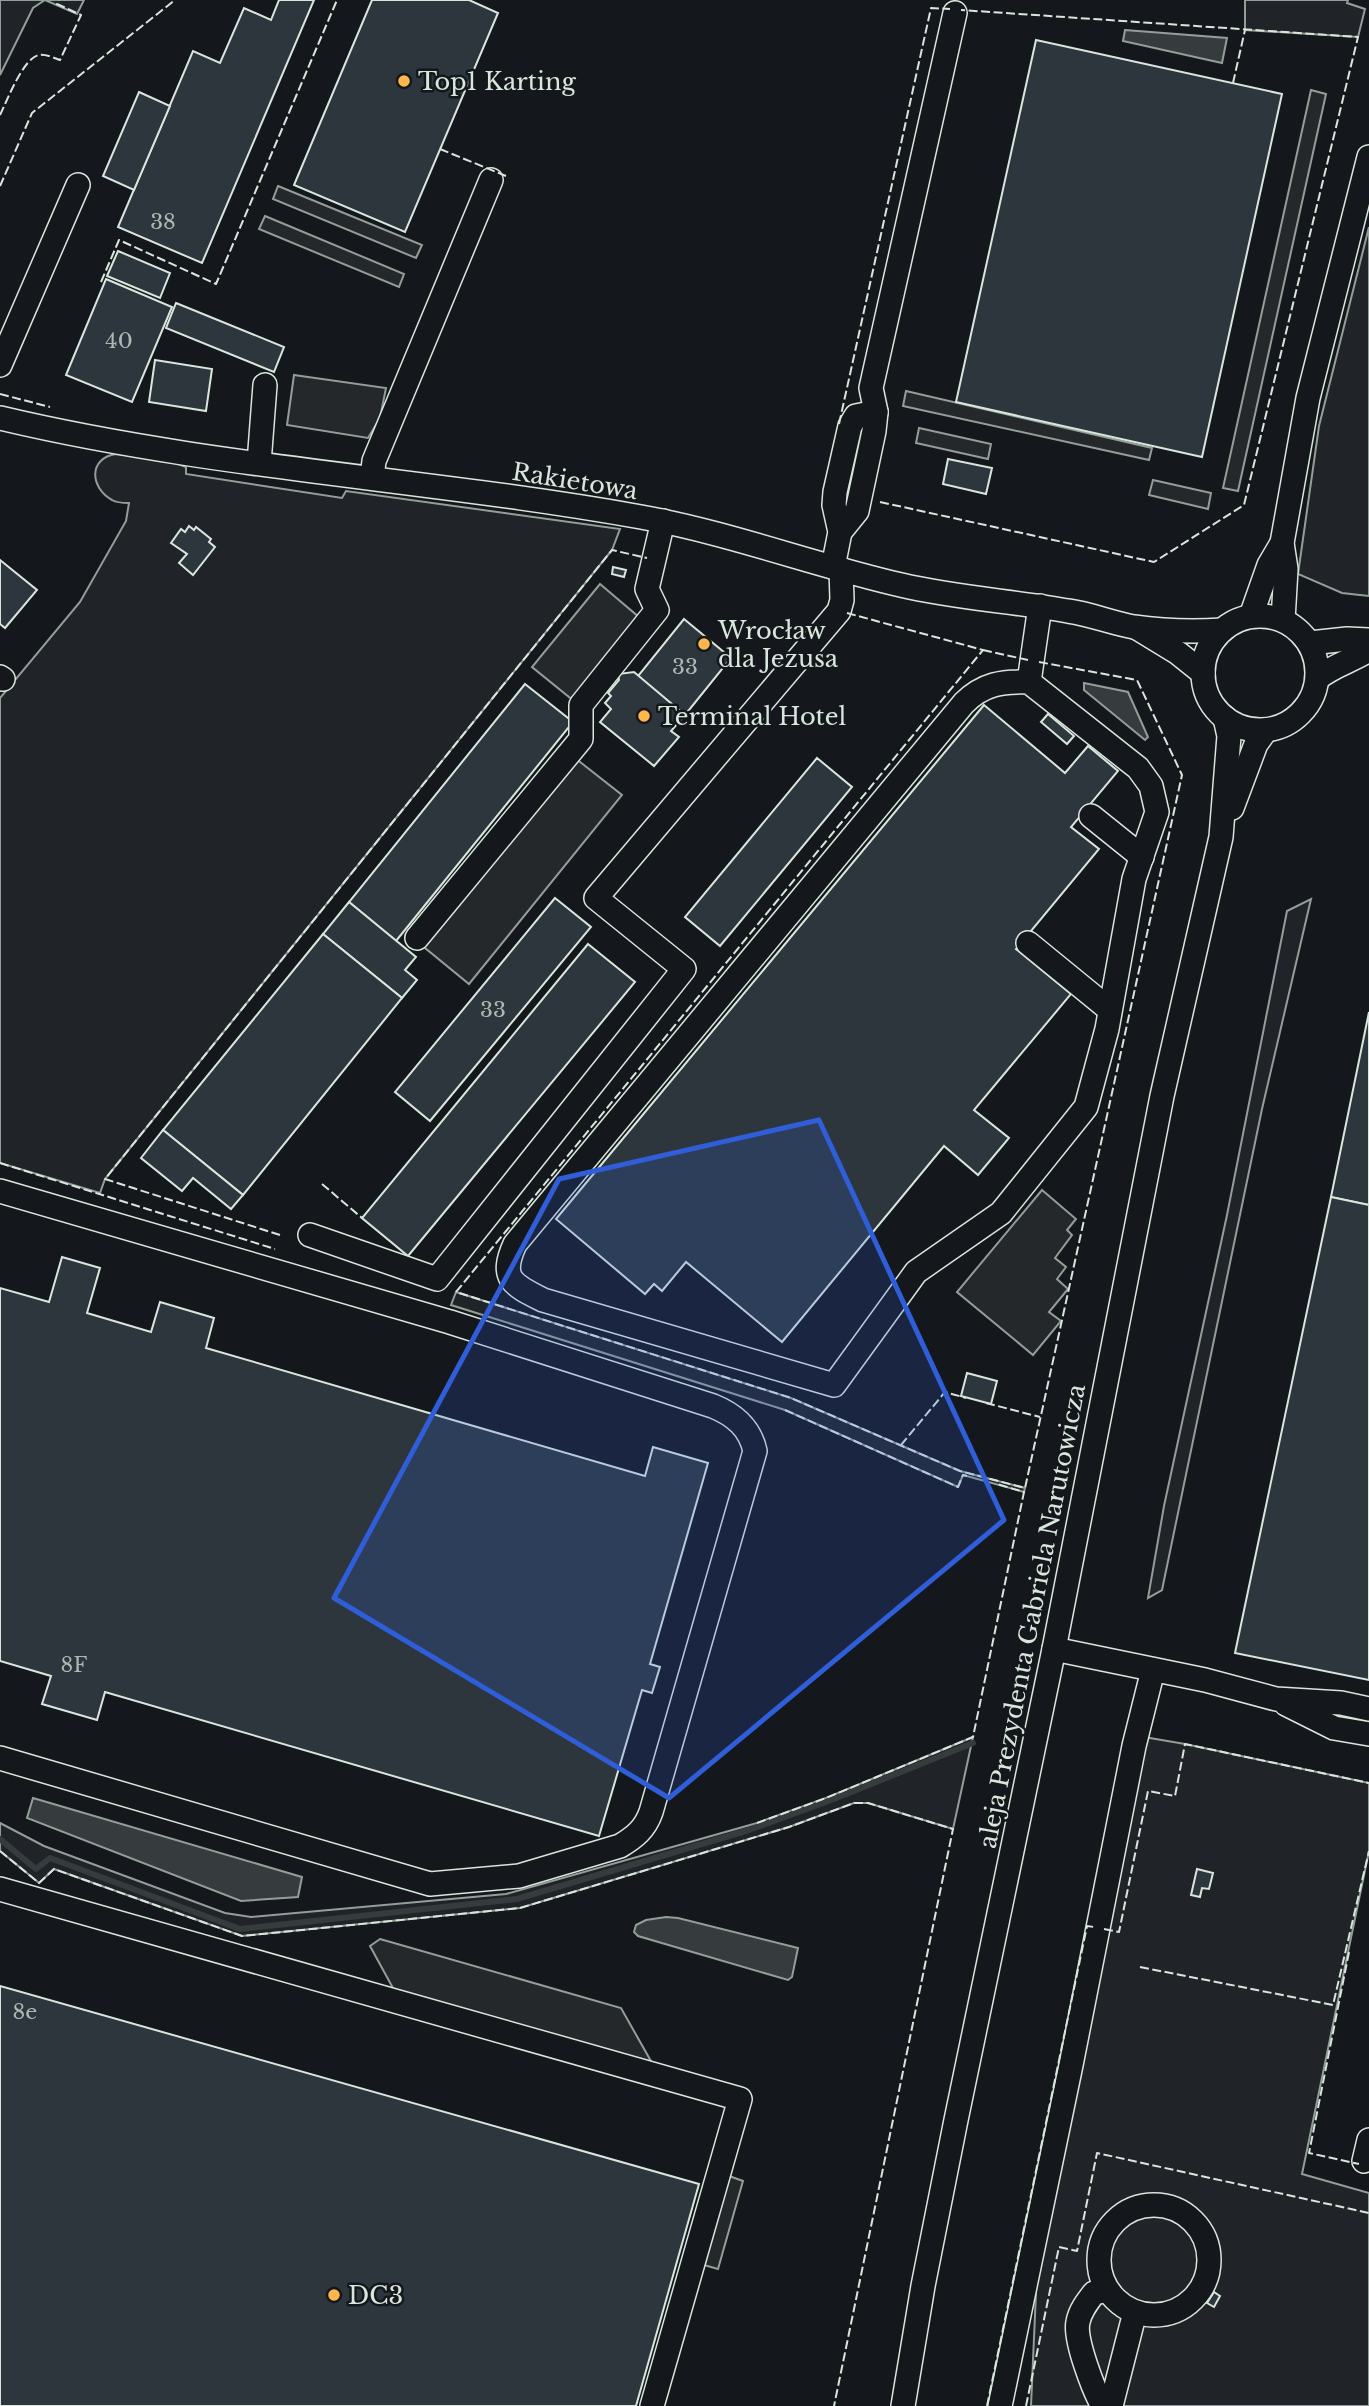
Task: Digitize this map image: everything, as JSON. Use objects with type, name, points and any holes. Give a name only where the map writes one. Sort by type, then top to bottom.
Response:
[{"type":"street","points":[[310,1235],[437,1279],[684,969],[596,898],[839,611],[842,600],[837,568],[840,532],[834,505],[835,492],[850,426],[856,416],[876,412],[871,388],[955,13]]},
{"type":"street","points":[[1283,620],[1286,569],[1282,543],[1308,398],[1369,157]]},
{"type":"street","points":[[372,478],[374,461],[491,180]]},
{"type":"street","points":[[0,365],[78,185]]},
{"type":"street","points":[[259,463],[265,385]]},
{"type":"street","name":"Rakietowa","points":[[0,418],[95,438],[663,521],[937,592],[1080,613],[1135,627],[1222,631]]},
{"type":"street","points":[[417,938],[581,739],[581,705],[657,610],[647,589],[663,521]]},
{"type":"street","points":[[1251,617],[1269,565],[1282,543]]},
{"type":"street","points":[[1029,682],[1040,606]]},
{"type":"street","points":[[1263,615],[1283,620],[1301,632],[1310,643],[1317,660],[1318,678],[1311,701],[1296,719],[1282,727],[1251,730],[1225,718],[1209,698],[1203,673],[1208,649],[1222,631],[1234,622],[1263,615]]},
{"type":"street","name":"Rakietowa","points":[[1135,627],[1178,653],[1203,673]]},
{"type":"street","points":[[1310,643],[1347,639],[1369,640]]},
{"type":"street","points":[[1318,678],[1341,662],[1353,660],[1369,650]]},
{"type":"street","points":[[1003,681],[1029,682],[1120,753],[1145,776],[1155,798],[1157,812],[1134,879],[1111,1010],[1086,1107],[1002,1213],[916,1272],[835,1385],[543,1300],[519,1288],[510,1278],[507,1269],[515,1244],[964,703],[986,686],[1003,681]]},
{"type":"street","name":"aleja Prezydenta Gabriela Narutowicza","points":[[1221,837],[1228,744],[1225,718]]},
{"type":"street","name":"aleja Prezydenta Gabriela Narutowicza","points":[[903,2406],[953,2133],[1054,1649],[1163,1097],[1221,837],[1256,744],[1266,730]]},
{"type":"street","points":[[1091,817],[1142,857]]},
{"type":"street","points":[[1028,943],[1111,1010]]},
{"type":"street","points":[[0,1191],[450,1322],[713,1406],[743,1425],[755,1451],[647,1823],[635,1837],[620,1846],[519,1876],[430,1884],[0,1758]]},
{"type":"street","points":[[1054,1649],[1276,1699],[1341,1703],[1369,1709]]},
{"type":"street","points":[[1000,2406],[1134,1746],[1153,1670]]},
{"type":"street","points":[[1276,1699],[1334,1728],[1369,1734]]},
{"type":"street","points":[[0,1889],[740,2099],[652,2406]]},
{"type":"street","points":[[1145,2205],[1163,2205],[1180,2211],[1195,2222],[1205,2238],[1209,2255],[1208,2274],[1200,2290],[1188,2304],[1171,2313],[1153,2316],[1135,2312],[1119,2304],[1107,2290],[1099,2273],[1098,2255],[1103,2237],[1113,2222],[1127,2211],[1145,2205]]},
{"type":"street","points":[[1103,2406],[1097,2397],[1079,2341],[1077,2324],[1084,2305],[1094,2293],[1107,2290]]},
{"type":"street","points":[[1111,2406],[1135,2312]]},
{"type":"highlighted area","points":[[819,1120],[1004,1520],[669,1798],[334,1598],[559,1179]]},
{"type":"shaded area","points":[[0,0],[45,0],[33,8],[0,75]]},
{"type":"shaded area","points":[[45,0],[84,0],[77,14]]},
{"type":"shaded area","points":[[1245,0],[1348,0],[1347,3],[1365,9],[1358,37],[1245,30]]},
{"type":"shaded area","points":[[1125,30],[1227,38],[1222,63],[1123,41]]},
{"type":"shaded area","points":[[1311,90],[1326,94],[1238,491],[1223,488]]},
{"type":"shaded area","points":[[278,186],[422,245],[416,258],[273,199]]},
{"type":"shaded area","points":[[265,216],[404,274],[399,287],[259,229]]},
{"type":"shaded area","points":[[1369,227],[1369,596],[1342,593],[1298,574],[1319,426]]},
{"type":"shaded area","points":[[294,375],[386,388],[380,418],[368,438],[287,425]]},
{"type":"shaded area","points":[[906,391],[1152,448],[1149,460],[903,406]]},
{"type":"shaded area","points":[[919,428],[991,444],[988,459],[916,443]]},
{"type":"shaded area","points":[[116,454],[167,460],[186,467],[186,474],[342,498],[346,491],[620,529],[612,550],[105,1179],[100,1193],[0,1163],[0,698],[80,602],[126,521],[129,503],[112,500],[99,488],[96,481],[95,474],[100,461]]},
{"type":"shaded area","points":[[1153,480],[1211,493],[1208,509],[1149,495]]},
{"type":"shaded area","points":[[600,584],[640,618],[574,701],[532,667]]},
{"type":"shaded area","points":[[1084,683],[1128,692],[1148,737],[1145,740],[1084,690]]},
{"type":"shaded area","points":[[561,747],[622,795],[469,984],[408,934]]},
{"type":"shaded area","points":[[1311,899],[1262,1109],[1162,1590],[1148,1598],[1164,1506],[1227,1215],[1287,911]]},
{"type":"shaded area","points":[[1042,1190],[1076,1219],[1067,1230],[1072,1235],[1055,1258],[1066,1267],[1057,1279],[1068,1289],[1049,1312],[1061,1321],[1033,1355],[957,1292]]},
{"type":"shaded area","points":[[456,1292],[791,1398],[960,1471],[1025,1488],[1024,1492],[963,1475],[958,1487],[785,1410],[451,1305]]},
{"type":"shaded area","points":[[973,1737],[953,1829],[868,1803],[854,1803],[789,1827],[520,1908],[242,1936],[54,1869],[39,1883],[0,1851],[0,1823],[44,1846],[225,1913],[251,1917],[506,1894],[757,1823],[826,1798]]},
{"type":"shaded area","points":[[1144,1737],[1369,1783],[1369,1851],[1302,2174],[1369,2193],[1369,2406],[1031,2406],[1038,2247]]},
{"type":"shaded area","points":[[33,1798],[302,1877],[298,1897],[241,1901],[27,1818]]},
{"type":"shaded area","points":[[666,1917],[798,1948],[792,1977],[788,1980],[638,1936],[634,1932],[636,1925],[646,1920]]},
{"type":"shaded area","points":[[380,1939],[621,2008],[652,2063],[394,1990],[370,1946]]},
{"type":"shaded area","points":[[729,2176],[743,2181],[718,2269],[704,2265]]},
{"type":"building","points":[[279,0],[314,0],[202,263],[118,227],[193,51],[220,63],[244,8],[271,20]]},
{"type":"building","name":"Top1 Karting","points":[[372,0],[469,0],[498,13],[405,232],[294,185]]},
{"type":"building","points":[[1036,40],[1282,94],[1202,457],[956,402]]},
{"type":"building","points":[[139,92],[170,106],[134,190],[103,176]]},
{"type":"building","points":[[118,251],[170,273],[160,298],[107,276]]},
{"type":"building","points":[[106,279],[172,307],[132,402],[66,375]]},
{"type":"building","points":[[176,303],[284,347],[274,372],[166,328]]},
{"type":"building","points":[[155,360],[212,369],[206,411],[149,402]]},
{"type":"building","points":[[948,459],[992,468],[986,494],[943,484]]},
{"type":"building","points":[[189,526],[194,530],[196,527],[211,539],[209,542],[215,547],[193,575],[179,563],[187,554],[171,543],[181,529],[185,532]]},
{"type":"building","points":[[0,560],[37,590],[5,628],[0,624]]},
{"type":"building","points":[[613,567],[626,570],[624,577],[612,574]]},
{"type":"building","points":[[684,619],[731,658],[685,715],[638,676]]},
{"type":"building","points":[[634,672],[685,715],[671,731],[679,737],[654,766],[600,722],[611,709],[605,703],[611,696],[608,693],[619,680],[618,674]]},
{"type":"building","points":[[525,684],[573,722],[396,941],[349,902]]},
{"type":"building","points":[[984,705],[1065,773],[1088,746],[1118,771],[1071,827],[1099,849],[1016,949],[1071,994],[974,1110],[1009,1138],[978,1175],[944,1146],[782,1342],[686,1262],[662,1291],[654,1284],[645,1294],[556,1219]]},
{"type":"building","points":[[1048,714],[1074,736],[1067,744],[1041,722]]},
{"type":"building","points":[[817,758],[852,787],[720,946],[685,917]]},
{"type":"building","points":[[555,898],[591,927],[430,1121],[395,1092]]},
{"type":"building","points":[[349,902],[416,957],[405,970],[417,980],[402,998],[323,934]]},
{"type":"building","points":[[323,934],[402,998],[243,1195],[163,1130]]},
{"type":"building","points":[[588,944],[635,982],[408,1256],[362,1218]]},
{"type":"building","points":[[1369,1012],[1369,1205],[1331,1197]]},
{"type":"building","points":[[163,1130],[243,1195],[231,1209],[193,1178],[182,1191],[141,1158]]},
{"type":"building","points":[[1331,1197],[1369,1205],[1369,1680],[1235,1653]]},
{"type":"building","points":[[62,1257],[100,1268],[87,1313],[151,1332],[160,1302],[214,1318],[206,1348],[645,1476],[653,1447],[708,1463],[650,1664],[660,1667],[652,1693],[642,1690],[599,1836],[105,1692],[97,1720],[42,1704],[51,1676],[0,1661],[0,1288],[49,1302]]},
{"type":"building","points":[[967,1373],[997,1381],[991,1404],[961,1396]]},
{"type":"building","points":[[1197,1869],[1213,1873],[1209,1889],[1202,1888],[1200,1897],[1191,1895]]},
{"type":"building","name":"DC3","points":[[0,1986],[699,2184],[636,2406],[0,2406]]},
{"type":"building","points":[[1214,2292],[1220,2296],[1214,2307],[1207,2303]]},
{"type":"waterway","points":[[0,1839],[36,1869],[50,1858],[240,1929],[517,1899],[749,1830],[973,1743]]},
{"type":"fence","points":[[0,115],[21,72],[33,58],[42,55],[60,60],[81,15],[57,4],[59,0]]},
{"type":"fence","points":[[0,186],[32,113],[175,0]]},
{"type":"fence","points":[[101,282],[119,240],[216,284],[337,0]]},
{"type":"fence","points":[[839,424],[931,8],[950,9]]},
{"type":"fence","points":[[880,502],[1154,562],[1244,505],[1358,37],[961,10]]},
{"type":"fence","points":[[1233,83],[1245,30]]},
{"type":"fence","points":[[440,149],[506,176]]},
{"type":"fence","points":[[0,394],[50,407]]},
{"type":"fence","points":[[280,1235],[105,1179],[612,550],[647,558]]},
{"type":"fence","points":[[847,613],[983,650],[456,1292],[791,1398],[960,1471],[1025,1488],[1182,775],[1137,680],[1039,662]]},
{"type":"fence","points":[[983,650],[1028,660]]},
{"type":"fence","points":[[0,1163],[275,1249]]},
{"type":"fence","points":[[322,1184],[362,1218]]},
{"type":"fence","points":[[901,1445],[945,1392],[966,1398]]},
{"type":"fence","points":[[986,1403],[1040,1417]]},
{"type":"fence","points":[[785,1410],[958,1487],[963,1475],[967,1476]]},
{"type":"fence","points":[[757,1823],[826,1798],[973,1737],[1024,1492],[997,1484]]},
{"type":"fence","points":[[1104,1929],[1119,1932],[1148,1791],[1175,1796],[1185,1744],[1369,1783]]},
{"type":"fence","points":[[0,1851],[39,1883],[54,1869],[242,1936],[520,1908],[789,1827],[854,1803],[868,1803],[953,1829],[834,2406]]},
{"type":"fence","points":[[1140,1967],[1333,2005],[1369,1851]]},
{"type":"fence","points":[[987,2406],[1087,1926],[1094,1927]]},
{"type":"fence","points":[[1349,1952],[1309,2153],[1359,2164]]},
{"type":"fence","points":[[1026,2406],[1059,2247],[1077,2251],[1097,2153],[1369,2213]]},
{"type":"place","name":"Top1 Karting","points":[[404,81]]},
{"type":"place","name":"Wrocław dla Jezusa","points":[[704,644]]},
{"type":"place","name":"Terminal Hotel","points":[[644,716]]},
{"type":"place","name":"DC3","points":[[334,2295]]}]
